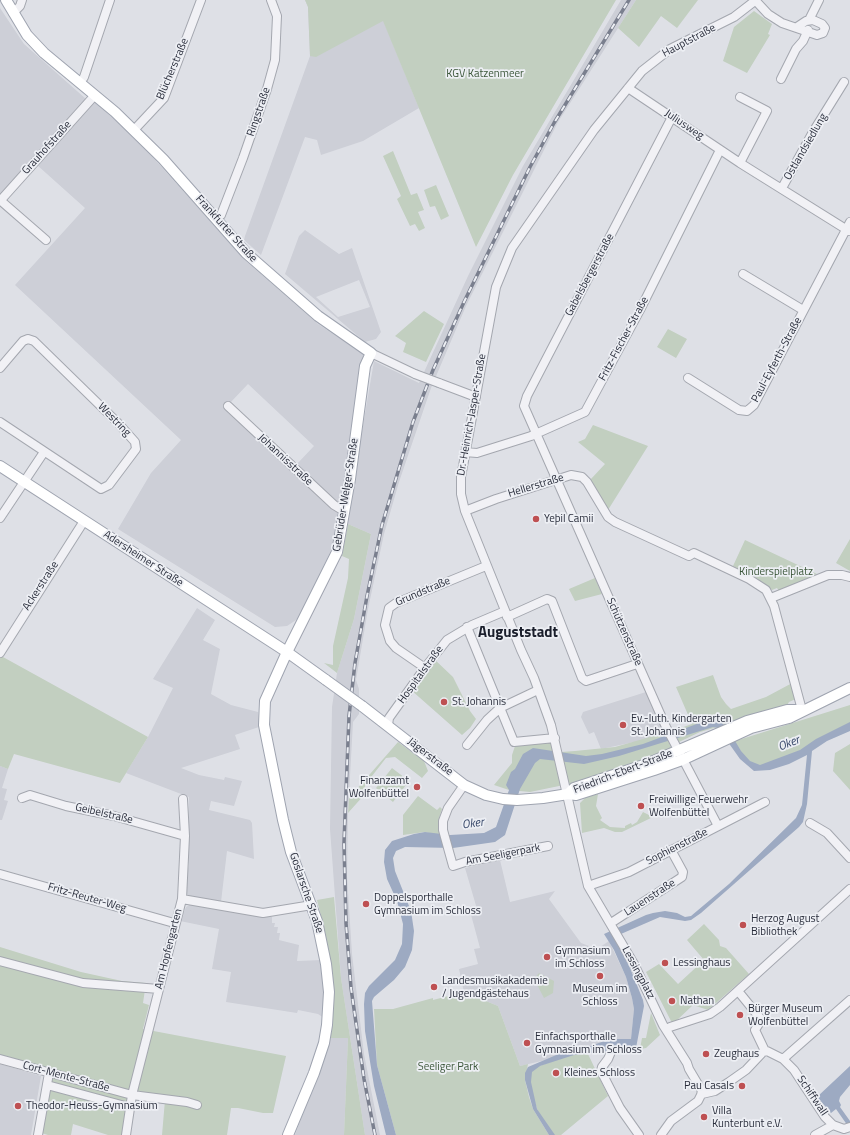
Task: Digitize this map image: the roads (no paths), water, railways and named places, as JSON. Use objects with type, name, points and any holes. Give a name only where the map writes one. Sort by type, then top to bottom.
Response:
[{"type":"main road","name":"Frankfurter Straße","points":[[6,0],[27,35],[39,48],[134,130],[246,253],[318,316],[371,353]]},
{"type":"main road","name":"Gebrüder-Welger-Straße","points":[[287,652],[335,558],[344,511],[365,366],[371,353]]},
{"type":"main road","name":"Adersheimer Straße","points":[[0,466],[287,652]]},
{"type":"main road","name":"Jägerstraße","points":[[287,652],[388,725],[464,785],[486,795],[503,800],[543,798],[568,794]]},
{"type":"main road","name":"Goslarsche Straße","points":[[287,652],[265,701],[264,725],[291,852],[312,905],[322,942],[328,976],[327,1025],[314,1073],[288,1135]]},
{"type":"main road","name":"Friedrich-Ebert-Straße","points":[[568,794],[574,788],[680,756],[735,730],[787,710],[802,710],[850,688]]},
{"type":"street","points":[[13,13],[20,6],[22,0]]},
{"type":"street","points":[[80,82],[84,77],[110,0]]},
{"type":"street","name":"Blücherstraße","points":[[134,130],[164,98],[201,0]]},
{"type":"street","name":"Ringstraße","points":[[216,219],[221,215],[243,158],[267,89],[275,60],[277,16],[271,0]]},
{"type":"street","points":[[756,0],[774,18],[782,23],[819,34],[825,28],[822,24],[809,20]]},
{"type":"street","name":"Hauptstraße","points":[[628,88],[642,71],[662,54],[734,17],[756,0]]},
{"type":"street","points":[[797,28],[809,20],[819,0]]},
{"type":"street","points":[[781,79],[796,49],[803,41],[808,30]]},
{"type":"street","name":"Ostlandsiedlung","points":[[844,82],[813,132],[782,188],[848,228]]},
{"type":"street","name":"Juliusweg","points":[[628,88],[740,163],[782,188]]},
{"type":"street","name":"Dr.-Heinrich-Jasper-Straße","points":[[612,925],[588,886],[555,738],[528,663],[521,650],[486,566],[465,511],[460,486],[496,287],[508,257],[564,172],[607,113],[628,88]]},
{"type":"street","name":"Grauhofstraße","points":[[0,201],[95,95]]},
{"type":"street","points":[[740,97],[767,111],[740,163]]},
{"type":"street","name":"Gabelsbergerstraße","points":[[537,434],[524,406],[527,396],[672,117]]},
{"type":"street","name":"Fritz-Fischer-Straße","points":[[465,452],[478,453],[537,434],[585,412],[640,310],[720,150]]},
{"type":"street","points":[[0,201],[46,240]]},
{"type":"street","name":"Paul-Eyferth-Straße","points":[[688,378],[739,410],[747,411],[754,405],[803,310],[848,228]]},
{"type":"street","name":"Paul-Eyferth-Straße","points":[[743,274],[803,310]]},
{"type":"street","name":"Westring","points":[[0,368],[23,341],[28,339],[34,341],[115,419],[133,440],[136,446],[135,451],[109,485],[101,489],[0,422]]},
{"type":"street","name":"Frankfurter Straße","points":[[371,353],[415,374],[476,396]]},
{"type":"street","name":"Johannisstraße","points":[[228,406],[334,505],[344,511]]},
{"type":"street","name":"Schützenstraße","points":[[537,434],[666,727],[718,826]]},
{"type":"street","points":[[0,518],[44,452]]},
{"type":"street","name":"Hellerstraße","points":[[465,511],[496,499],[571,475],[582,477],[587,482],[611,520],[689,556],[694,553],[749,579],[763,588],[771,598]]},
{"type":"street","name":"Ackerstraße","points":[[0,653],[84,521]]},
{"type":"street","name":"Grundstraße","points":[[425,668],[396,648],[390,641],[385,625],[389,608],[396,603],[486,566]]},
{"type":"street","points":[[802,710],[771,598],[828,575],[850,577]]},
{"type":"street","name":"Hospitalstraße","points":[[388,725],[389,718],[447,640],[467,627],[547,599],[552,601],[582,678],[586,681],[638,664]]},
{"type":"street","points":[[467,627],[513,740],[516,743],[555,738]]},
{"type":"street","points":[[467,745],[487,720],[500,708],[538,690]]},
{"type":"street","name":"Am Seeligerpark","points":[[464,785],[445,814],[443,830],[453,866],[465,862],[548,846]]},
{"type":"street","name":"Geibelstraße","points":[[22,798],[30,795],[66,806],[114,816],[185,836]]},
{"type":"street","name":"Am Hopfengarten","points":[[126,1135],[129,1107],[174,923],[182,899],[185,836],[183,799]]},
{"type":"street","name":"Sophienstraße","points":[[588,886],[629,872],[765,802]]},
{"type":"street","points":[[810,823],[827,833],[850,858]]},
{"type":"street","name":"Lauenstraße","points":[[612,925],[682,876],[683,872],[670,850]]},
{"type":"street","name":"Fritz-Reuter-Weg","points":[[0,874],[174,923]]},
{"type":"street","points":[[667,1026],[710,1014],[723,1005],[850,889]]},
{"type":"street","points":[[182,899],[263,913],[312,905]]},
{"type":"street","name":"Lessingplatz","points":[[612,925],[700,1087],[702,1094]]},
{"type":"street","points":[[0,960],[83,983],[159,989]]},
{"type":"street","points":[[738,991],[760,1018],[760,1022],[755,1030],[765,1051]]},
{"type":"street","points":[[765,1051],[771,1052],[783,1059],[850,1000]]},
{"type":"street","points":[[661,1135],[671,1121],[694,1105],[702,1094],[715,1091],[733,1080],[746,1070],[765,1051]]},
{"type":"street","points":[[611,1052],[601,1071],[620,1108],[639,1135]]},
{"type":"street","name":"Cort-Mente-Straße","points":[[0,1059],[132,1095]]},
{"type":"street","name":"Schiffwall","points":[[783,1059],[794,1070],[833,1125],[847,1130]]},
{"type":"street","points":[[38,1135],[49,1073]]},
{"type":"street","name":"Cort-Mente-Straße","points":[[47,1085],[129,1107]]},
{"type":"street","points":[[132,1095],[187,1102],[197,1105]]},
{"type":"street","points":[[815,1135],[833,1125]]},
{"type":"water","points":[[710,719],[716,719],[721,722],[728,729],[741,751],[750,761],[760,765],[800,750],[816,739],[850,722],[850,731],[827,741],[812,751],[807,804],[803,822],[799,827],[701,913],[691,920],[685,921],[660,917],[614,937],[630,968],[643,1000],[644,1006],[636,1048],[574,1055],[540,1066],[532,1072],[531,1082],[537,1109],[555,1135],[549,1135],[533,1109],[525,1080],[525,1073],[528,1067],[561,1053],[585,1048],[610,1039],[631,1039],[634,1009],[632,998],[626,977],[614,950],[604,934],[653,913],[665,911],[677,913],[685,917],[691,916],[729,884],[796,818],[802,805],[807,755],[789,764],[770,770],[754,771],[740,759],[718,728],[713,727],[619,756],[584,764],[540,759],[535,763],[520,789],[505,835],[495,842],[453,848],[405,847],[396,851],[393,858],[395,871],[411,911],[414,931],[412,950],[405,967],[394,980],[374,997],[372,1001],[377,1065],[396,1135],[386,1135],[374,1086],[365,1031],[364,1004],[365,993],[369,986],[395,960],[402,944],[403,924],[397,901],[387,879],[384,862],[385,850],[392,841],[425,832],[450,835],[484,833],[496,827],[509,790],[506,785],[511,772],[515,769],[523,754],[533,748],[586,756],[602,754],[643,744]]},
{"type":"water","points":[[850,1066],[850,1085],[840,1097],[839,1101],[841,1105],[840,1107],[850,1121],[850,1129],[836,1109],[831,1113],[817,1097]]},
{"type":"railway","points":[[375,1135],[364,1079],[351,988],[346,923],[344,843],[349,716],[355,663],[382,525],[413,422],[433,370],[464,302],[530,167],[554,123],[629,0]]},
{"type":"place","name":"Yeþil Camii","points":[[536,519]]},
{"type":"place","name":"St. Johannis","points":[[444,702]]},
{"type":"place","name":"Ev.-luth. Kindergarten St. Johannis","points":[[623,725]]},
{"type":"place","name":"Finanzamt Wolfenbüttel","points":[[417,787]]},
{"type":"place","name":"Freiwillige Feuerwehr Wolfenbüttel","points":[[641,806]]},
{"type":"place","name":"Doppelsporthalle Gymnasium im Schloss","points":[[366,904]]},
{"type":"place","name":"Herzog August Bibliothek","points":[[743,925]]},
{"type":"place","name":"Gymnasium im Schloss","points":[[547,957]]},
{"type":"place","name":"Lessinghaus","points":[[665,963]]},
{"type":"place","name":"Museum im Schloss","points":[[600,976]]},
{"type":"place","name":"Landesmusikakademie / Jugendgästehaus","points":[[434,987]]},
{"type":"place","name":"Nathan","points":[[672,1001]]},
{"type":"place","name":"Bürger Museum Wolfenbüttel","points":[[740,1015]]},
{"type":"place","name":"Einfachsporthalle Gymnasium im Schloss","points":[[527,1043]]},
{"type":"place","name":"Zeughaus","points":[[706,1054]]},
{"type":"place","name":"Kleines Schloss","points":[[556,1073]]},
{"type":"place","name":"Pau Casals","points":[[742,1086]]},
{"type":"place","name":"Theodor-Heuss-Gymnasium","points":[[18,1106]]},
{"type":"place","name":"Villa Kunterbunt e.V.","points":[[704,1117]]},
{"type":"district","name":"Auguststadt","points":[[518,633]]},
{"type":"park label","name":"KGV Katzenmeer","points":[[485,74]]},
{"type":"park label","name":"Kinderspielplatz","points":[[776,572]]},
{"type":"park label","name":"Seeliger Park","points":[[448,1067]]},
{"type":"water label","name":"Oker","points":[[789,744]]},
{"type":"water label","name":"Oker","points":[[473,824]]}]
